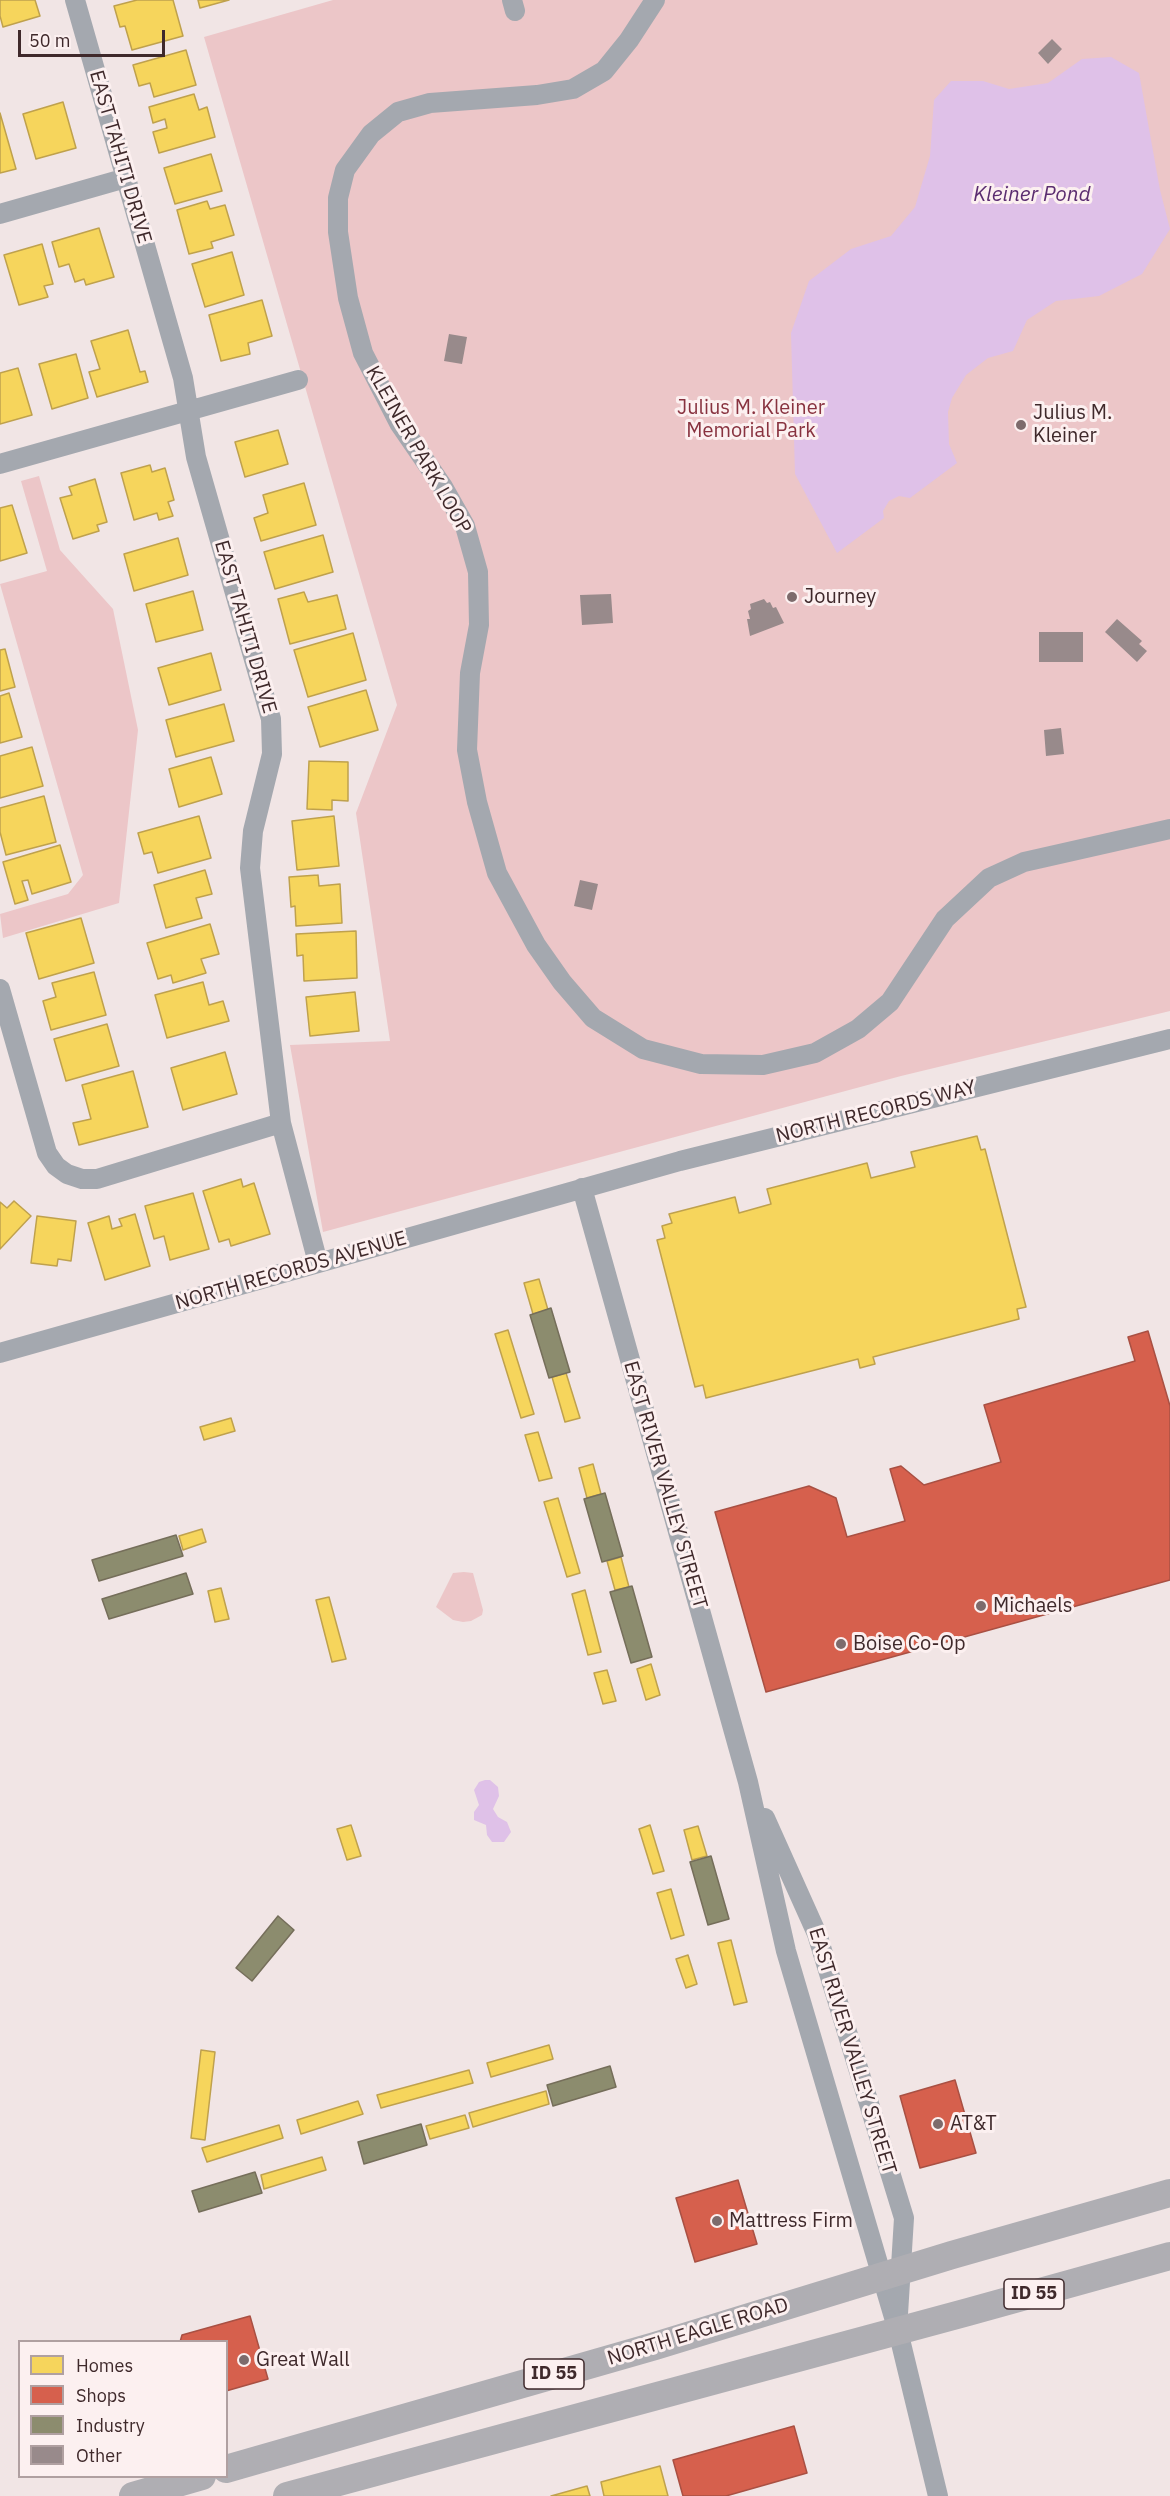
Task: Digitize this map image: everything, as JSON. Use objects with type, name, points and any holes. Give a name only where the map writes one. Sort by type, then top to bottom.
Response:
[{"type":"highway","name":"NORTH EAGLE ROAD","points":[[228,2468],[655,2346],[891,2273],[1170,2193]]},
{"type":"highway","name":"ID 55","points":[[287,2496],[1170,2256]]},
{"type":"highway","points":[[134,2496],[195,2478]]},
{"type":"street","name":"EAST TAHITI DRIVE","points":[[75,0],[183,378],[196,457],[271,719],[272,754],[253,831],[250,868],[281,1123],[318,1263]]},
{"type":"street","name":"KLEINER PARK LOOP","points":[[655,0],[629,40],[604,71],[573,89],[537,95],[438,102],[398,112],[371,134],[345,170],[338,198],[338,232],[348,298],[363,353],[399,423],[443,487],[465,526],[478,572],[479,625],[470,673],[467,750],[477,802],[498,873],[536,945],[562,982],[593,1018],[643,1049],[701,1064],[763,1065],[815,1053],[858,1029],[890,1002],[945,919],[989,878],[1024,862],[1170,829]]},
{"type":"street","points":[[0,214],[126,178]]},
{"type":"street","points":[[0,464],[298,381]]},
{"type":"street","points":[[0,989],[47,1153],[67,1174],[82,1179],[97,1179],[281,1123]]},
{"type":"street","name":"NORTH RECORDS WAY","points":[[582,1188],[1170,1039]]},
{"type":"street","name":"NORTH RECORDS AVENUE","points":[[0,1353],[582,1188]]},
{"type":"street","name":"EAST RIVER VALLEY STREET","points":[[582,1188],[748,1782],[786,1952],[891,2273],[898,2331],[938,2496]]},
{"type":"street","name":"EAST RIVER VALLEY STREET","points":[[748,1782],[817,1934],[904,2218],[891,2273]]},
{"type":"green space","name":"Julius M. Kleiner Memorial Park","points":[[333,0],[1170,0],[1170,1011],[901,1076],[323,1232],[290,1045],[390,1041],[356,813],[397,705],[204,37]]},
{"type":"green space","points":[[39,476],[60,550],[113,609],[138,730],[119,903],[3,938],[0,914],[68,894],[83,875],[0,584],[47,571],[21,481]]},
{"type":"green space","points":[[453,1573],[473,1573],[483,1610],[482,1615],[471,1621],[463,1622],[453,1620],[436,1607]]},
{"type":"water","name":"Kleiner Pond","points":[[1111,57],[1139,73],[1160,190],[1170,229],[1142,274],[1099,296],[1056,301],[1027,320],[1013,351],[988,358],[966,375],[952,398],[948,412],[949,444],[957,463],[910,498],[899,496],[889,501],[883,511],[884,518],[837,553],[795,474],[791,333],[809,281],[851,249],[891,236],[915,207],[930,156],[934,100],[951,81],[983,81],[1009,89],[1048,83],[1082,59]]},
{"type":"water","points":[[490,1780],[498,1787],[499,1796],[493,1809],[498,1817],[507,1822],[511,1832],[504,1842],[492,1842],[487,1835],[486,1825],[474,1820],[474,1812],[479,1805],[474,1790],[479,1782]]},
{"type":"building: Homes","points":[[0,0],[35,0],[40,16],[3,27]]},
{"type":"building: Homes","points":[[137,0],[173,0],[183,36],[132,50],[125,26],[120,27],[114,6]]},
{"type":"building: Homes","points":[[198,0],[229,0],[200,8]]},
{"type":"building: Homes","points":[[186,50],[196,85],[154,97],[150,83],[139,86],[133,65]]},
{"type":"building: Homes","points":[[194,94],[199,110],[207,107],[215,137],[159,153],[153,132],[167,128],[165,119],[153,123],[149,107]]},
{"type":"building: Homes","points":[[63,102],[76,148],[36,159],[23,114]]},
{"type":"building: Homes","points":[[0,113],[16,169],[0,173]]},
{"type":"building: Homes","points":[[211,154],[222,191],[175,204],[164,168]]},
{"type":"building: Homes","points":[[207,201],[210,209],[225,205],[234,235],[211,242],[213,248],[189,254],[177,210]]},
{"type":"building: Homes","points":[[99,228],[114,277],[86,285],[84,279],[75,282],[69,264],[59,267],[52,242]]},
{"type":"building: Homes","points":[[42,244],[53,284],[44,286],[48,297],[19,305],[4,255]]},
{"type":"building: Homes","points":[[232,252],[244,295],[205,307],[192,264]]},
{"type":"building: Homes","points":[[262,300],[272,336],[248,343],[250,354],[221,361],[209,315]]},
{"type":"building: Homes","points":[[128,330],[140,372],[145,371],[148,382],[97,397],[89,372],[100,369],[91,341]]},
{"type":"building: Homes","points":[[76,354],[88,398],[52,409],[39,364]]},
{"type":"building: Homes","points":[[18,368],[32,415],[0,424],[0,373]]},
{"type":"building: Homes","points":[[278,430],[288,464],[245,477],[235,442]]},
{"type":"building: Homes","points":[[150,465],[152,472],[165,468],[174,500],[168,502],[173,516],[159,520],[157,513],[134,520],[121,473]]},
{"type":"building: Homes","points":[[95,479],[107,522],[97,525],[99,531],[73,539],[60,498],[72,495],[69,487]]},
{"type":"building: Homes","points":[[304,483],[316,525],[261,541],[254,518],[268,513],[263,495]]},
{"type":"building: Homes","points":[[12,505],[27,553],[0,561],[0,508]]},
{"type":"building: Homes","points":[[323,535],[333,572],[275,589],[264,552]]},
{"type":"building: Homes","points":[[178,538],[188,575],[134,591],[124,554]]},
{"type":"building: Homes","points":[[193,591],[203,630],[156,642],[146,604]]},
{"type":"building: Homes","points":[[304,592],[308,602],[337,595],[346,629],[290,644],[278,599]]},
{"type":"building: Homes","points":[[353,633],[366,680],[308,697],[294,650]]},
{"type":"building: Homes","points":[[5,649],[15,687],[0,691],[0,650]]},
{"type":"building: Homes","points":[[211,653],[221,690],[169,705],[158,668]]},
{"type":"building: Homes","points":[[366,690],[378,730],[320,747],[308,707]]},
{"type":"building: Homes","points":[[9,693],[22,737],[0,743],[0,696]]},
{"type":"building: Homes","points":[[224,704],[234,741],[176,757],[166,720]]},
{"type":"building: Homes","points":[[32,747],[43,786],[0,798],[0,756]]},
{"type":"building: Homes","points":[[211,757],[222,794],[179,807],[169,769]]},
{"type":"building: Homes","points":[[309,761],[348,762],[348,801],[332,800],[332,810],[307,809]]},
{"type":"building: Homes","points":[[44,796],[56,842],[6,855],[0,832],[0,808]]},
{"type":"building: Homes","points":[[199,816],[211,858],[158,873],[152,852],[144,854],[138,833]]},
{"type":"building: Homes","points":[[334,816],[339,866],[297,870],[292,821]]},
{"type":"building: Homes","points":[[60,845],[71,882],[32,894],[28,880],[22,881],[28,900],[15,904],[3,862]]},
{"type":"building: Homes","points":[[205,870],[212,894],[196,898],[202,918],[166,928],[154,885]]},
{"type":"building: Homes","points":[[318,875],[319,886],[340,884],[342,923],[296,926],[295,906],[291,907],[289,877]]},
{"type":"building: Homes","points":[[81,918],[94,963],[39,979],[26,933]]},
{"type":"building: Homes","points":[[210,924],[219,954],[201,959],[206,973],[173,983],[171,975],[158,979],[147,943]]},
{"type":"building: Homes","points":[[356,931],[357,978],[304,981],[303,955],[297,956],[296,934]]},
{"type":"building: Homes","points":[[94,972],[106,1015],[51,1030],[43,1001],[56,997],[52,983]]},
{"type":"building: Homes","points":[[203,982],[209,1005],[223,1001],[229,1021],[167,1038],[155,995]]},
{"type":"building: Homes","points":[[355,992],[359,1031],[310,1036],[306,997]]},
{"type":"building: Homes","points":[[107,1024],[119,1066],[66,1081],[54,1039]]},
{"type":"building: Homes","points":[[225,1052],[237,1094],[183,1110],[171,1068]]},
{"type":"building: Homes","points":[[133,1071],[148,1127],[79,1145],[73,1123],[91,1119],[82,1085]]},
{"type":"building: Homes","points":[[977,1136],[981,1150],[985,1149],[1026,1307],[1017,1309],[1019,1319],[873,1357],[875,1364],[860,1368],[858,1359],[706,1398],[703,1385],[695,1387],[657,1240],[665,1238],[662,1226],[672,1223],[669,1214],[735,1197],[739,1213],[771,1204],[767,1189],[867,1163],[871,1178],[915,1167],[911,1152]]},
{"type":"building: Homes","points":[[241,1179],[243,1187],[254,1183],[270,1234],[231,1246],[229,1239],[219,1242],[203,1191]]},
{"type":"building: Homes","points":[[193,1193],[209,1249],[170,1260],[164,1236],[154,1239],[145,1206]]},
{"type":"building: Homes","points":[[14,1201],[31,1216],[0,1249],[0,1202],[7,1208]]},
{"type":"building: Homes","points":[[135,1214],[150,1266],[105,1280],[88,1223],[109,1216],[112,1229],[122,1226],[119,1219]]},
{"type":"building: Homes","points":[[37,1216],[76,1221],[71,1261],[58,1259],[57,1266],[31,1263]]},
{"type":"building: Homes","points":[[539,1279],[548,1310],[533,1314],[524,1283]]},
{"type":"building: Homes","points":[[508,1330],[534,1414],[521,1418],[495,1334]]},
{"type":"building: Homes","points":[[566,1373],[580,1418],[565,1422],[552,1377]]},
{"type":"building: Homes","points":[[231,1418],[235,1431],[204,1440],[200,1427]]},
{"type":"building: Homes","points":[[538,1432],[552,1478],[539,1481],[525,1435]]},
{"type":"building: Homes","points":[[593,1464],[601,1494],[587,1498],[579,1468]]},
{"type":"building: Homes","points":[[558,1498],[580,1573],[567,1577],[544,1502]]},
{"type":"building: Homes","points":[[202,1529],[206,1542],[183,1550],[179,1536]]},
{"type":"building: Homes","points":[[621,1557],[629,1587],[615,1590],[607,1561]]},
{"type":"building: Homes","points":[[221,1588],[229,1619],[215,1622],[208,1591]]},
{"type":"building: Homes","points":[[585,1590],[601,1652],[588,1655],[572,1594]]},
{"type":"building: Homes","points":[[329,1597],[346,1659],[332,1662],[316,1600]]},
{"type":"building: Homes","points":[[651,1664],[660,1695],[646,1700],[637,1669]]},
{"type":"building: Homes","points":[[607,1670],[616,1701],[603,1704],[594,1673]]},
{"type":"building: Homes","points":[[351,1825],[361,1856],[347,1860],[337,1829]]},
{"type":"building: Homes","points":[[650,1825],[664,1871],[653,1874],[639,1829]]},
{"type":"building: Homes","points":[[698,1826],[707,1856],[692,1860],[684,1830]]},
{"type":"building: Homes","points":[[671,1889],[684,1935],[671,1939],[657,1893]]},
{"type":"building: Homes","points":[[731,1940],[747,2002],[734,2005],[718,1943]]},
{"type":"building: Homes","points":[[688,1955],[697,1984],[686,1988],[676,1959]]},
{"type":"building: Homes","points":[[549,2045],[553,2059],[491,2077],[487,2063]]},
{"type":"building: Homes","points":[[201,2050],[215,2052],[205,2140],[191,2138]]},
{"type":"building: Homes","points":[[469,2070],[473,2083],[381,2108],[377,2095]]},
{"type":"building: Homes","points":[[546,2091],[549,2104],[473,2127],[469,2113]]},
{"type":"building: Homes","points":[[358,2101],[363,2114],[301,2134],[297,2120]]},
{"type":"building: Homes","points":[[465,2115],[469,2128],[430,2139],[426,2126]]},
{"type":"building: Homes","points":[[279,2125],[283,2138],[207,2162],[202,2148]]},
{"type":"building: Homes","points":[[322,2157],[326,2170],[264,2189],[261,2175]]},
{"type":"building: Homes","points":[[660,2466],[668,2496],[604,2496],[601,2482]]},
{"type":"building: Homes","points":[[587,2486],[590,2496],[551,2496]]},
{"type":"building: Shops","points":[[1148,1331],[1170,1406],[1170,1580],[766,1692],[715,1512],[809,1486],[836,1498],[847,1537],[905,1521],[890,1469],[901,1466],[924,1485],[1001,1462],[984,1405],[1135,1361],[1128,1337]]},
{"type":"building: Shops","name":"AT&T","points":[[955,2080],[976,2153],[920,2168],[900,2096]]},
{"type":"building: Shops","name":"Mattress Firm","points":[[738,2180],[757,2244],[695,2262],[676,2198]]},
{"type":"building: Shops","name":"Great Wall","points":[[250,2316],[268,2379],[228,2390],[228,2340],[181,2340],[182,2335]]},
{"type":"building: Shops","points":[[794,2426],[807,2473],[726,2496],[683,2496],[673,2460]]},
{"type":"building: Industry","points":[[551,1308],[570,1372],[549,1378],[530,1315]]},
{"type":"building: Industry","points":[[605,1493],[623,1556],[602,1562],[584,1499]]},
{"type":"building: Industry","points":[[176,1535],[183,1556],[99,1581],[92,1560]]},
{"type":"building: Industry","points":[[186,1573],[193,1594],[109,1619],[102,1599]]},
{"type":"building: Industry","points":[[632,1586],[652,1657],[631,1663],[610,1592]]},
{"type":"building: Industry","points":[[711,1856],[729,1919],[708,1925],[690,1862]]},
{"type":"building: Industry","points":[[278,1916],[294,1930],[252,1981],[236,1968]]},
{"type":"building: Industry","points":[[610,2066],[616,2087],[553,2106],[547,2085]]},
{"type":"building: Industry","points":[[421,2124],[427,2145],[364,2164],[358,2142]]},
{"type":"building: Industry","points":[[255,2172],[262,2193],[199,2212],[192,2191]]},
{"type":"building: Other","points":[[1052,39],[1062,49],[1048,64],[1038,53]]},
{"type":"building: Other","points":[[449,334],[467,337],[462,364],[444,361]]},
{"type":"building: Other","points":[[611,594],[613,623],[582,625],[580,595]]},
{"type":"building: Other","points":[[764,599],[767,603],[770,602],[773,608],[776,607],[784,623],[750,636],[747,619],[750,619],[748,611],[751,609],[750,604]]},
{"type":"building: Other","points":[[1117,619],[1142,641],[1139,644],[1147,651],[1137,662],[1105,632]]},
{"type":"building: Other","points":[[1039,632],[1083,632],[1083,662],[1039,662]]},
{"type":"building: Other","points":[[1061,728],[1064,754],[1046,756],[1044,730]]},
{"type":"building: Other","points":[[580,880],[598,884],[592,910],[574,906]]},
{"type":"place","name":"Julius M. Kleiner","points":[[1021,425]]},
{"type":"place","name":"Journey","points":[[792,597]]},
{"type":"place","name":"Michaels","points":[[981,1606]]},
{"type":"place","name":"Boise Co-Op","points":[[841,1644]]},
{"type":"place","name":"AT&T","points":[[938,2124]]},
{"type":"place","name":"Mattress Firm","points":[[717,2221]]},
{"type":"place","name":"Great Wall","points":[[244,2360]]}]
